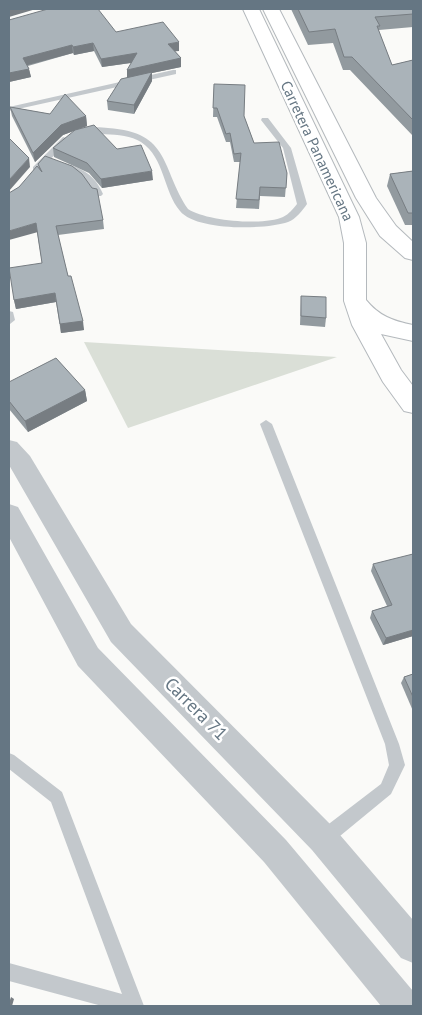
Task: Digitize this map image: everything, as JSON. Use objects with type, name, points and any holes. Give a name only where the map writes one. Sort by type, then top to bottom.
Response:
[{"type":"highway","name":"Carretera Panamericana","points":[[251,9],[349,216],[355,243],[355,301],[376,350],[413,404]]},
{"type":"highway","name":"Carretera Panamericana","points":[[271,9],[366,198],[388,230],[413,253]]},
{"type":"highway","points":[[355,301],[366,318],[388,329],[413,333]]},
{"type":"street","name":"Carrera 71","points":[[9,449],[21,463],[121,633],[324,839],[413,946]]},
{"type":"street","points":[[9,514],[88,657],[275,851],[403,1006]]},
{"type":"lane","points":[[9,109],[173,72]]},
{"type":"lane","points":[[32,174],[67,138],[80,131],[102,129],[126,132],[147,142],[159,155],[184,210],[194,218],[215,224],[283,220],[294,215],[302,204],[287,148],[265,120]]},
{"type":"lane","points":[[45,159],[82,173],[93,180],[98,194]]},
{"type":"lane","points":[[266,424],[392,744],[397,765],[386,789],[324,839]]},
{"type":"lane","points":[[9,760],[56,797],[134,1006]]},
{"type":"lane","points":[[9,972],[134,1006]]},
{"type":"shaded area","points":[[84,342],[337,357],[128,428]]},
{"type":"building","points":[[48,9],[98,9],[116,32],[163,22],[179,42],[168,44],[181,58],[127,70],[137,53],[101,59],[93,43],[73,47],[72,45],[23,58],[29,69],[9,73],[9,20]]},
{"type":"building","points":[[298,9],[413,9],[413,14],[375,17],[380,26],[377,26],[392,65],[413,60],[413,120],[352,57],[344,57],[335,29],[309,32]]},
{"type":"building","points":[[152,72],[134,105],[107,101],[121,79]]},
{"type":"building","points":[[214,84],[245,85],[244,116],[254,143],[279,142],[287,173],[286,188],[260,187],[259,200],[236,199],[241,153],[234,154],[230,133],[226,134],[217,108],[213,108]]},
{"type":"building","points":[[65,94],[86,116],[61,125],[33,153],[10,107],[50,114]]},
{"type":"building","points":[[94,125],[117,149],[141,145],[152,171],[101,179],[87,163],[53,148],[75,130]]},
{"type":"building","points":[[9,138],[29,158],[9,180]]},
{"type":"building","points":[[45,156],[72,166],[82,174],[92,188],[97,189],[103,220],[56,226],[68,276],[71,276],[83,321],[60,324],[55,293],[14,300],[9,268],[42,263],[36,223],[9,231],[9,193],[19,187],[37,166],[42,172],[38,164]]},
{"type":"building","points":[[413,171],[413,213],[408,213],[390,174]]},
{"type":"building","points":[[301,296],[326,297],[326,318],[301,316]]},
{"type":"building","points":[[56,358],[85,390],[25,421],[9,401],[9,382]]},
{"type":"building","points":[[413,554],[413,630],[386,638],[372,611],[392,605],[373,564]]},
{"type":"building","points":[[413,674],[413,697],[404,677]]}]
